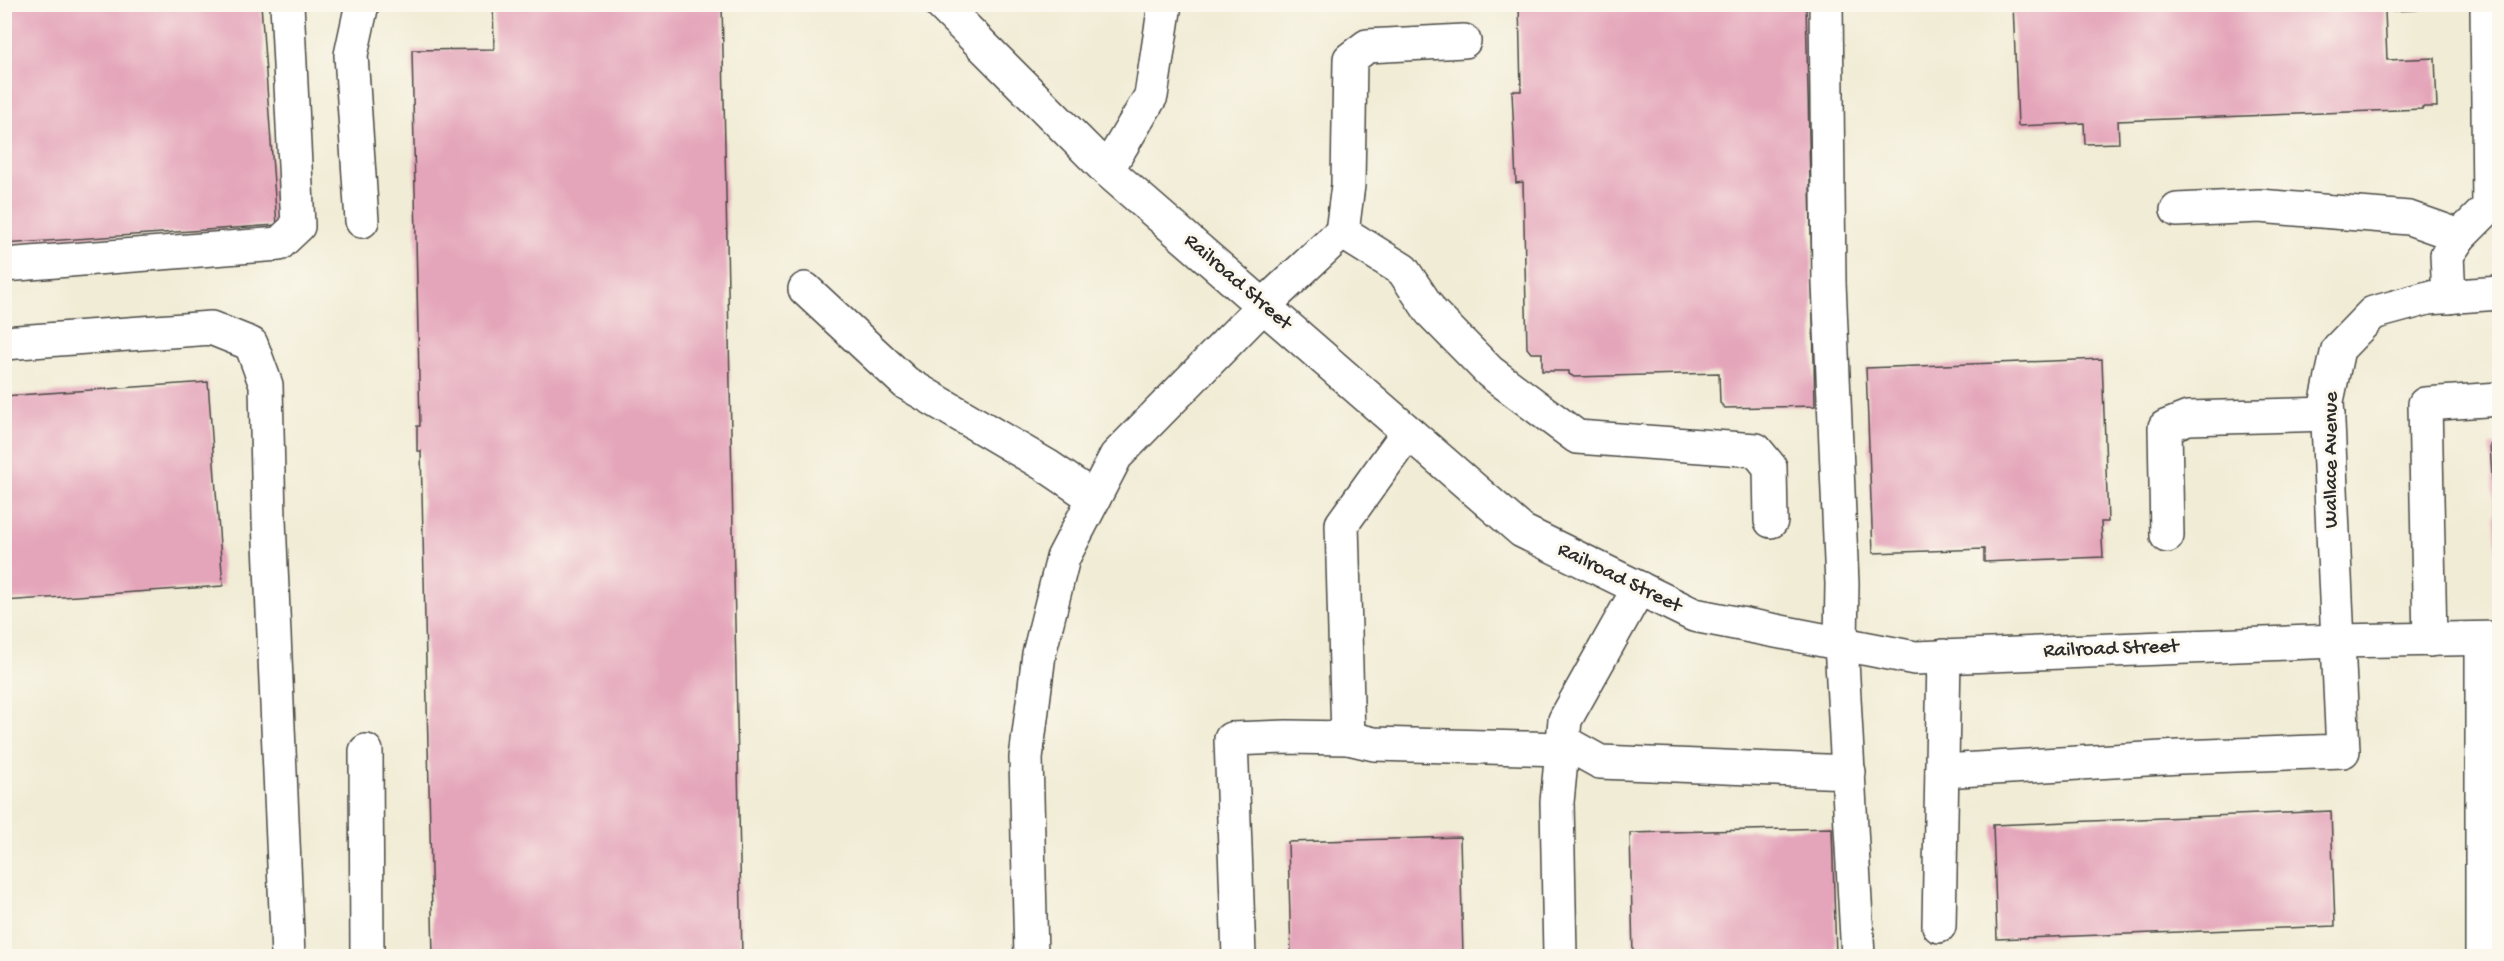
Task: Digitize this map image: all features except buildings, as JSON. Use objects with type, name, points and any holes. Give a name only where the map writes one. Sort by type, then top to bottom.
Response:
[{"type":"street","points":[[4,265],[279,244],[298,226],[287,4]]},
{"type":"street","points":[[362,4],[351,55],[362,221]]},
{"type":"street","name":"Railroad Street","points":[[941,4],[1107,170],[1522,531],[1694,615],[1915,658],[2337,641],[2491,638]]},
{"type":"street","points":[[1107,170],[1151,96],[1165,4]]},
{"type":"street","points":[[1826,4],[1829,283],[1842,584],[1840,643],[1858,957]]},
{"type":"street","points":[[2449,297],[2447,255],[2460,236],[2489,207],[2487,4]]},
{"type":"street","points":[[1031,957],[1026,758],[1039,654],[1063,558],[1116,456],[1263,306],[1342,232],[1348,185],[1350,59],[1367,46],[1464,41]]},
{"type":"street","points":[[2177,210],[2259,206],[2409,218],[2460,236]]},
{"type":"street","points":[[1342,232],[1403,270],[1431,312],[1491,372],[1577,437],[1756,450],[1770,467],[1771,521]]},
{"type":"street","points":[[805,289],[906,383],[1047,466],[1094,498]]},
{"type":"street","name":"Wallace Avenue","points":[[1942,771],[2343,750],[2327,400],[2338,349],[2373,314],[2428,298],[2499,293]]},
{"type":"street","points":[[4,344],[211,328],[251,344],[266,385],[269,520],[288,957]]},
{"type":"street","points":[[2430,640],[2425,404],[2499,399]]},
{"type":"street","points":[[2167,536],[2165,427],[2188,418],[2328,414]]},
{"type":"street","points":[[1348,738],[1342,524],[1408,432]]},
{"type":"street","points":[[1560,957],[1557,802],[1565,720],[1639,588]]},
{"type":"street","points":[[2482,957],[2491,638]]},
{"type":"street","points":[[1939,926],[1944,656]]},
{"type":"street","points":[[1239,957],[1231,740],[1287,737],[1348,738],[1374,744],[1562,745],[1600,762],[1849,772]]},
{"type":"street","points":[[366,751],[367,957]]}]
